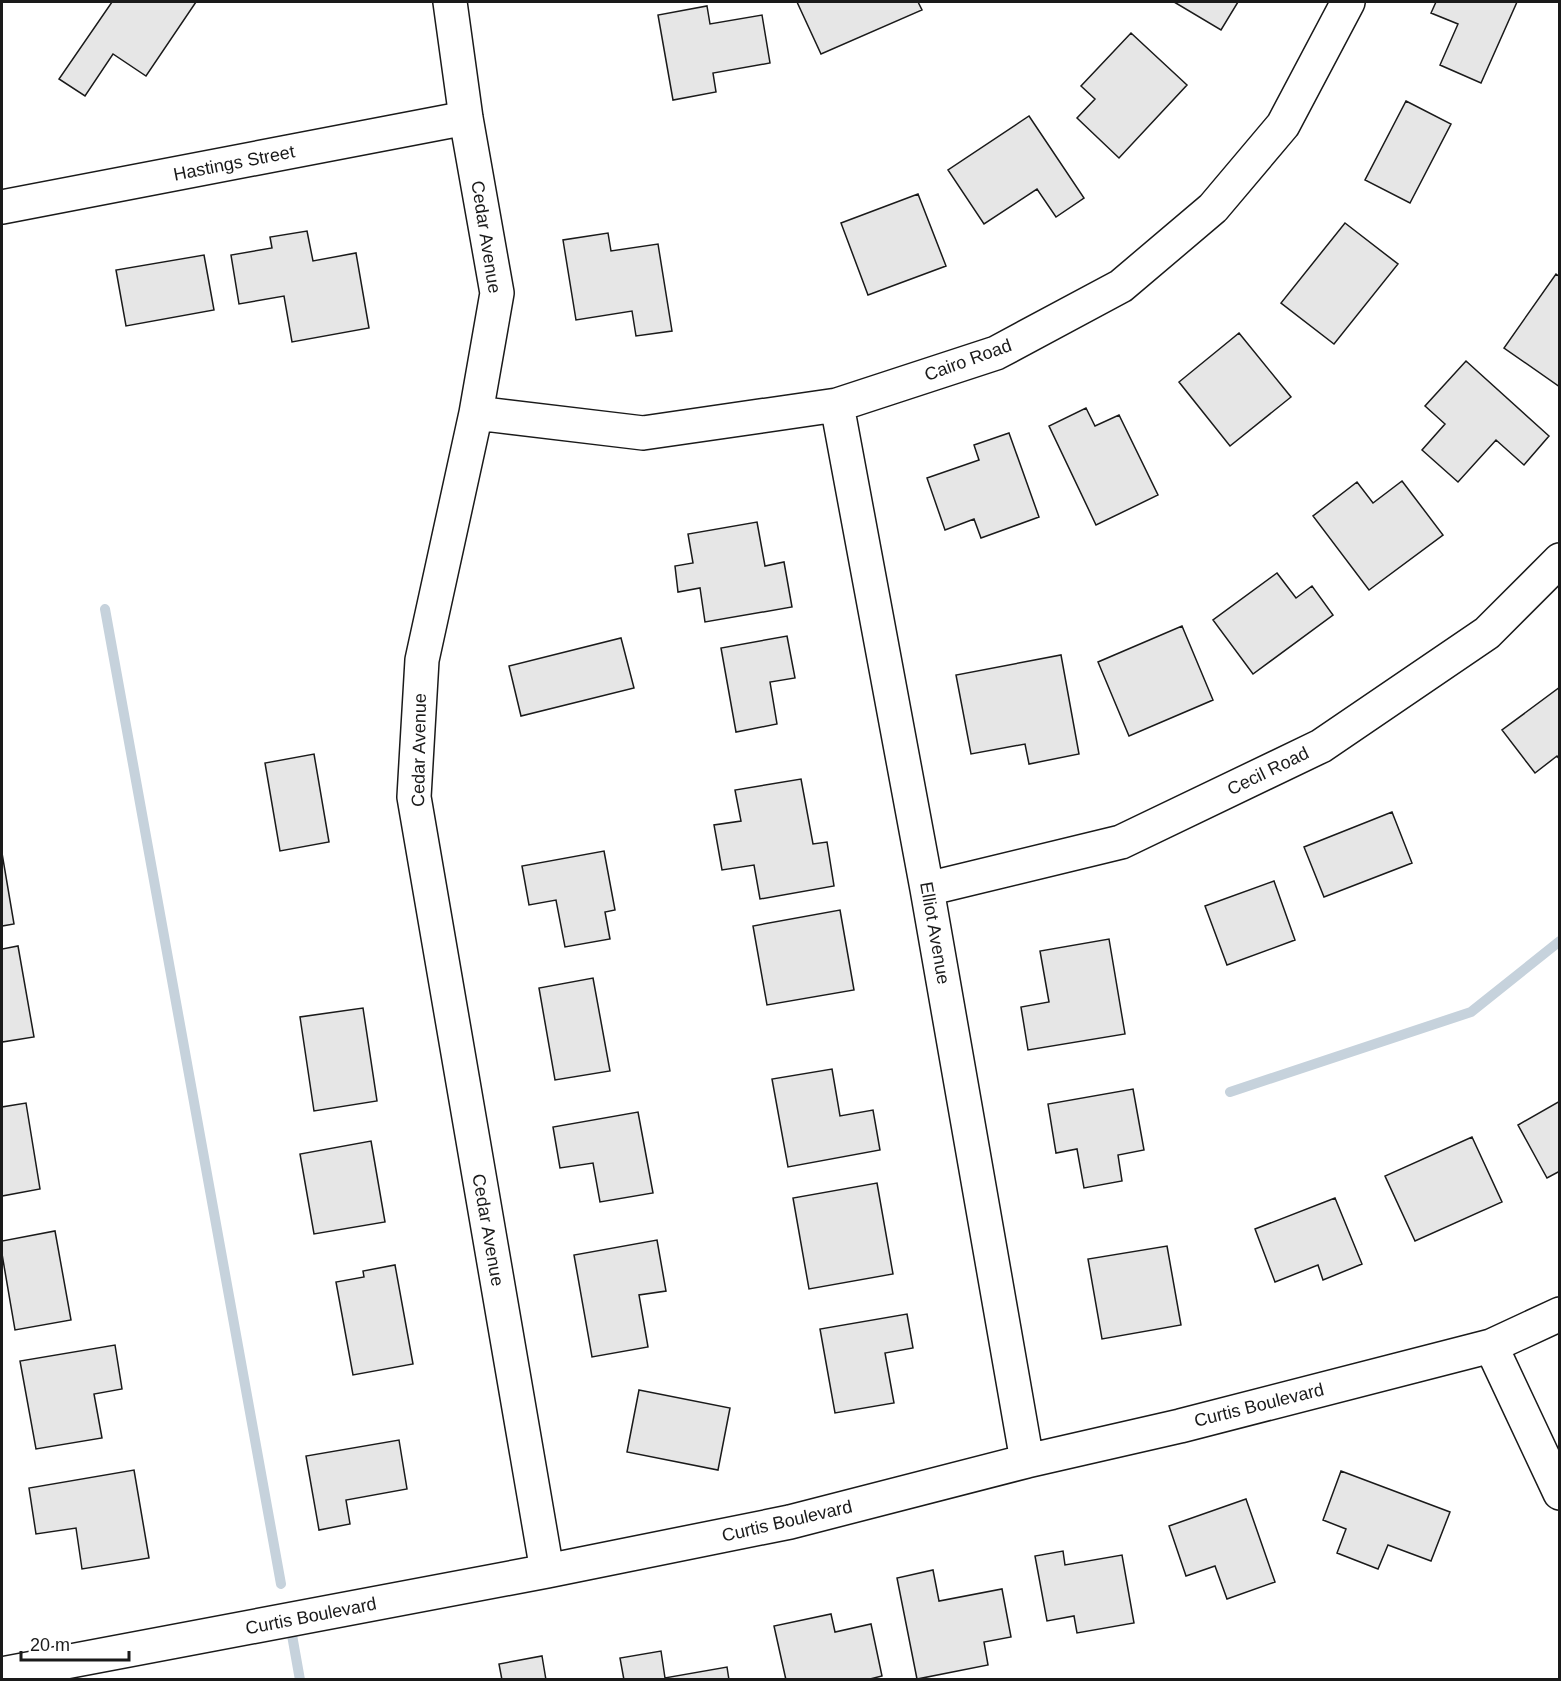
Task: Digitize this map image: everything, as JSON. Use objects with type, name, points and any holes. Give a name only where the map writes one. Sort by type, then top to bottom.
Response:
[{"type":"street","name":"Cedar Avenue","points":[[450,2],[466,118],[497,292],[476,413],[422,660],[414,797],[547,1571]]},
{"type":"street","name":"Cairo Road","points":[[476,413],[643,433],[837,405],[996,353],[1121,286],[1213,208],[1282,125],[1348,2]]},
{"type":"street","name":"Hastings Street","points":[[2,207],[466,118]]},
{"type":"street","name":"Elliot Avenue","points":[[837,405],[927,889],[1027,1461]]},
{"type":"street","name":"Cecil Road","points":[[927,889],[1121,843],[1321,746],[1487,633],[1560,560]]},
{"type":"street","name":"Curtis Boulevard","points":[[2,1674],[547,1571],[790,1522],[1027,1461],[1180,1426],[1491,1346],[1560,1314]]},
{"type":"street","points":[[1491,1346],[1560,1493]]},
{"type":"building","points":[[112,2],[196,2],[146,76],[113,54],[85,96],[59,79]]},
{"type":"building","points":[[797,2],[918,2],[922,10],[821,54]]},
{"type":"building","points":[[1174,2],[1238,2],[1221,30]]},
{"type":"building","points":[[1436,2],[1517,2],[1481,83],[1440,65],[1458,24],[1431,13]]},
{"type":"building","points":[[707,6],[710,24],[762,15],[770,63],[713,73],[716,92],[673,100],[658,15]]},
{"type":"building","points":[[1131,33],[1187,85],[1119,158],[1077,118],[1095,99],[1081,86]]},
{"type":"building","points":[[1406,101],[1451,124],[1410,203],[1365,180]]},
{"type":"building","points":[[1029,116],[1084,198],[1056,217],[1037,189],[984,224],[948,170]]},
{"type":"building","points":[[918,194],[946,266],[868,295],[841,223]]},
{"type":"building","points":[[1345,223],[1398,264],[1334,344],[1281,303]]},
{"type":"building","points":[[307,231],[313,261],[356,253],[369,328],[292,342],[284,296],[239,304],[231,255],[272,248],[270,237]]},
{"type":"building","points":[[608,233],[611,251],[658,244],[672,331],[636,336],[632,311],[576,320],[563,240]]},
{"type":"building","points":[[204,255],[214,310],[126,326],[116,270]]},
{"type":"building","points":[[1556,274],[1560,277],[1560,387],[1504,348]]},
{"type":"building","points":[[1239,333],[1291,397],[1230,446],[1179,382]]},
{"type":"building","points":[[1466,361],[1549,436],[1524,465],[1496,440],[1458,482],[1422,450],[1445,424],[1425,406]]},
{"type":"building","points":[[1086,408],[1095,426],[1119,415],[1158,495],[1096,525],[1049,426]]},
{"type":"building","points":[[1009,433],[1039,517],[981,538],[974,519],[945,530],[927,478],[979,460],[974,445]]},
{"type":"building","points":[[1402,481],[1443,535],[1369,590],[1313,516],[1357,482],[1373,503]]},
{"type":"building","points":[[757,522],[765,566],[784,562],[792,607],[705,622],[700,588],[678,592],[675,566],[693,563],[688,534]]},
{"type":"building","points":[[1277,573],[1296,598],[1312,586],[1333,615],[1253,674],[1213,620]]},
{"type":"building","points":[[1182,626],[1213,700],[1129,736],[1098,662]]},
{"type":"building","points":[[787,636],[795,678],[770,682],[777,724],[736,732],[721,648]]},
{"type":"building","points":[[621,638],[634,688],[521,716],[509,666]]},
{"type":"building","points":[[1061,655],[1079,754],[1029,764],[1025,744],[971,754],[956,675]]},
{"type":"building","points":[[1560,687],[1560,760],[1557,756],[1535,773],[1502,730]]},
{"type":"building","points":[[314,754],[329,842],[280,851],[265,763]]},
{"type":"building","points":[[801,779],[813,844],[827,842],[834,886],[760,899],[754,865],[722,870],[714,825],[741,821],[735,790]]},
{"type":"building","points":[[1392,812],[1412,863],[1324,897],[1304,847]]},
{"type":"building","points":[[604,851],[615,910],[605,912],[610,939],[565,947],[556,900],[529,905],[522,866]]},
{"type":"building","points":[[2,853],[14,924],[2,926]]},
{"type":"building","points":[[1274,881],[1295,940],[1227,965],[1205,906]]},
{"type":"building","points":[[840,910],[854,990],[767,1005],[753,926]]},
{"type":"building","points":[[1109,939],[1125,1034],[1028,1050],[1021,1007],[1049,1002],[1040,951]]},
{"type":"building","points":[[18,946],[34,1037],[2,1042],[2,949]]},
{"type":"building","points":[[593,978],[610,1071],[555,1080],[539,988]]},
{"type":"building","points":[[363,1008],[377,1101],[314,1111],[300,1017]]},
{"type":"building","points":[[832,1069],[840,1116],[873,1110],[880,1150],[788,1167],[772,1079]]},
{"type":"building","points":[[1133,1089],[1144,1150],[1118,1155],[1122,1181],[1084,1188],[1077,1149],[1056,1153],[1048,1104]]},
{"type":"building","points":[[1560,1101],[1560,1171],[1547,1178],[1518,1125]]},
{"type":"building","points":[[26,1103],[40,1189],[2,1196],[2,1107]]},
{"type":"building","points":[[638,1112],[653,1193],[600,1202],[593,1163],[560,1168],[553,1127]]},
{"type":"building","points":[[1472,1137],[1502,1202],[1415,1241],[1385,1176]]},
{"type":"building","points":[[371,1141],[385,1222],[314,1234],[300,1154]]},
{"type":"building","points":[[877,1183],[893,1274],[809,1289],[793,1198]]},
{"type":"building","points":[[1335,1198],[1362,1264],[1323,1280],[1318,1265],[1275,1282],[1255,1229]]},
{"type":"building","points":[[55,1231],[71,1320],[15,1330],[2,1254],[2,1241]]},
{"type":"building","points":[[657,1240],[666,1291],[639,1295],[648,1347],[592,1357],[574,1255]]},
{"type":"building","points":[[1167,1246],[1181,1325],[1102,1339],[1088,1259]]},
{"type":"building","points":[[395,1265],[413,1364],[353,1375],[336,1282],[364,1277],[363,1271]]},
{"type":"building","points":[[907,1314],[913,1348],[885,1353],[894,1403],[835,1413],[820,1329]]},
{"type":"building","points":[[115,1345],[122,1389],[94,1394],[102,1438],[36,1449],[20,1361]]},
{"type":"building","points":[[639,1390],[730,1408],[718,1470],[627,1452]]},
{"type":"building","points":[[399,1440],[407,1489],[346,1500],[350,1524],[319,1530],[306,1456]]},
{"type":"building","points":[[134,1470],[149,1558],[82,1569],[76,1528],[36,1534],[29,1488]]},
{"type":"building","points":[[1341,1471],[1450,1512],[1431,1561],[1388,1545],[1378,1569],[1337,1553],[1346,1529],[1323,1520]]},
{"type":"building","points":[[1246,1499],[1275,1582],[1227,1599],[1215,1566],[1186,1576],[1169,1526]]},
{"type":"building","points":[[1063,1551],[1065,1565],[1122,1555],[1134,1623],[1077,1633],[1074,1616],[1047,1621],[1035,1556]]},
{"type":"building","points":[[933,1570],[939,1601],[1002,1589],[1011,1637],[984,1642],[988,1665],[917,1679],[897,1578]]},
{"type":"building","points":[[831,1614],[835,1632],[871,1624],[882,1676],[866,1680],[786,1680],[774,1626]]},
{"type":"building","points":[[661,1651],[665,1678],[727,1667],[729,1680],[624,1680],[620,1658]]},
{"type":"building","points":[[542,1656],[546,1680],[502,1680],[499,1664]]},
{"type":"waterway","points":[[105,609],[281,1584]]},
{"type":"waterway","points":[[1230,1092],[1471,1012],[1560,941]]},
{"type":"waterway","points":[[292,1635],[300,1680]]}]
